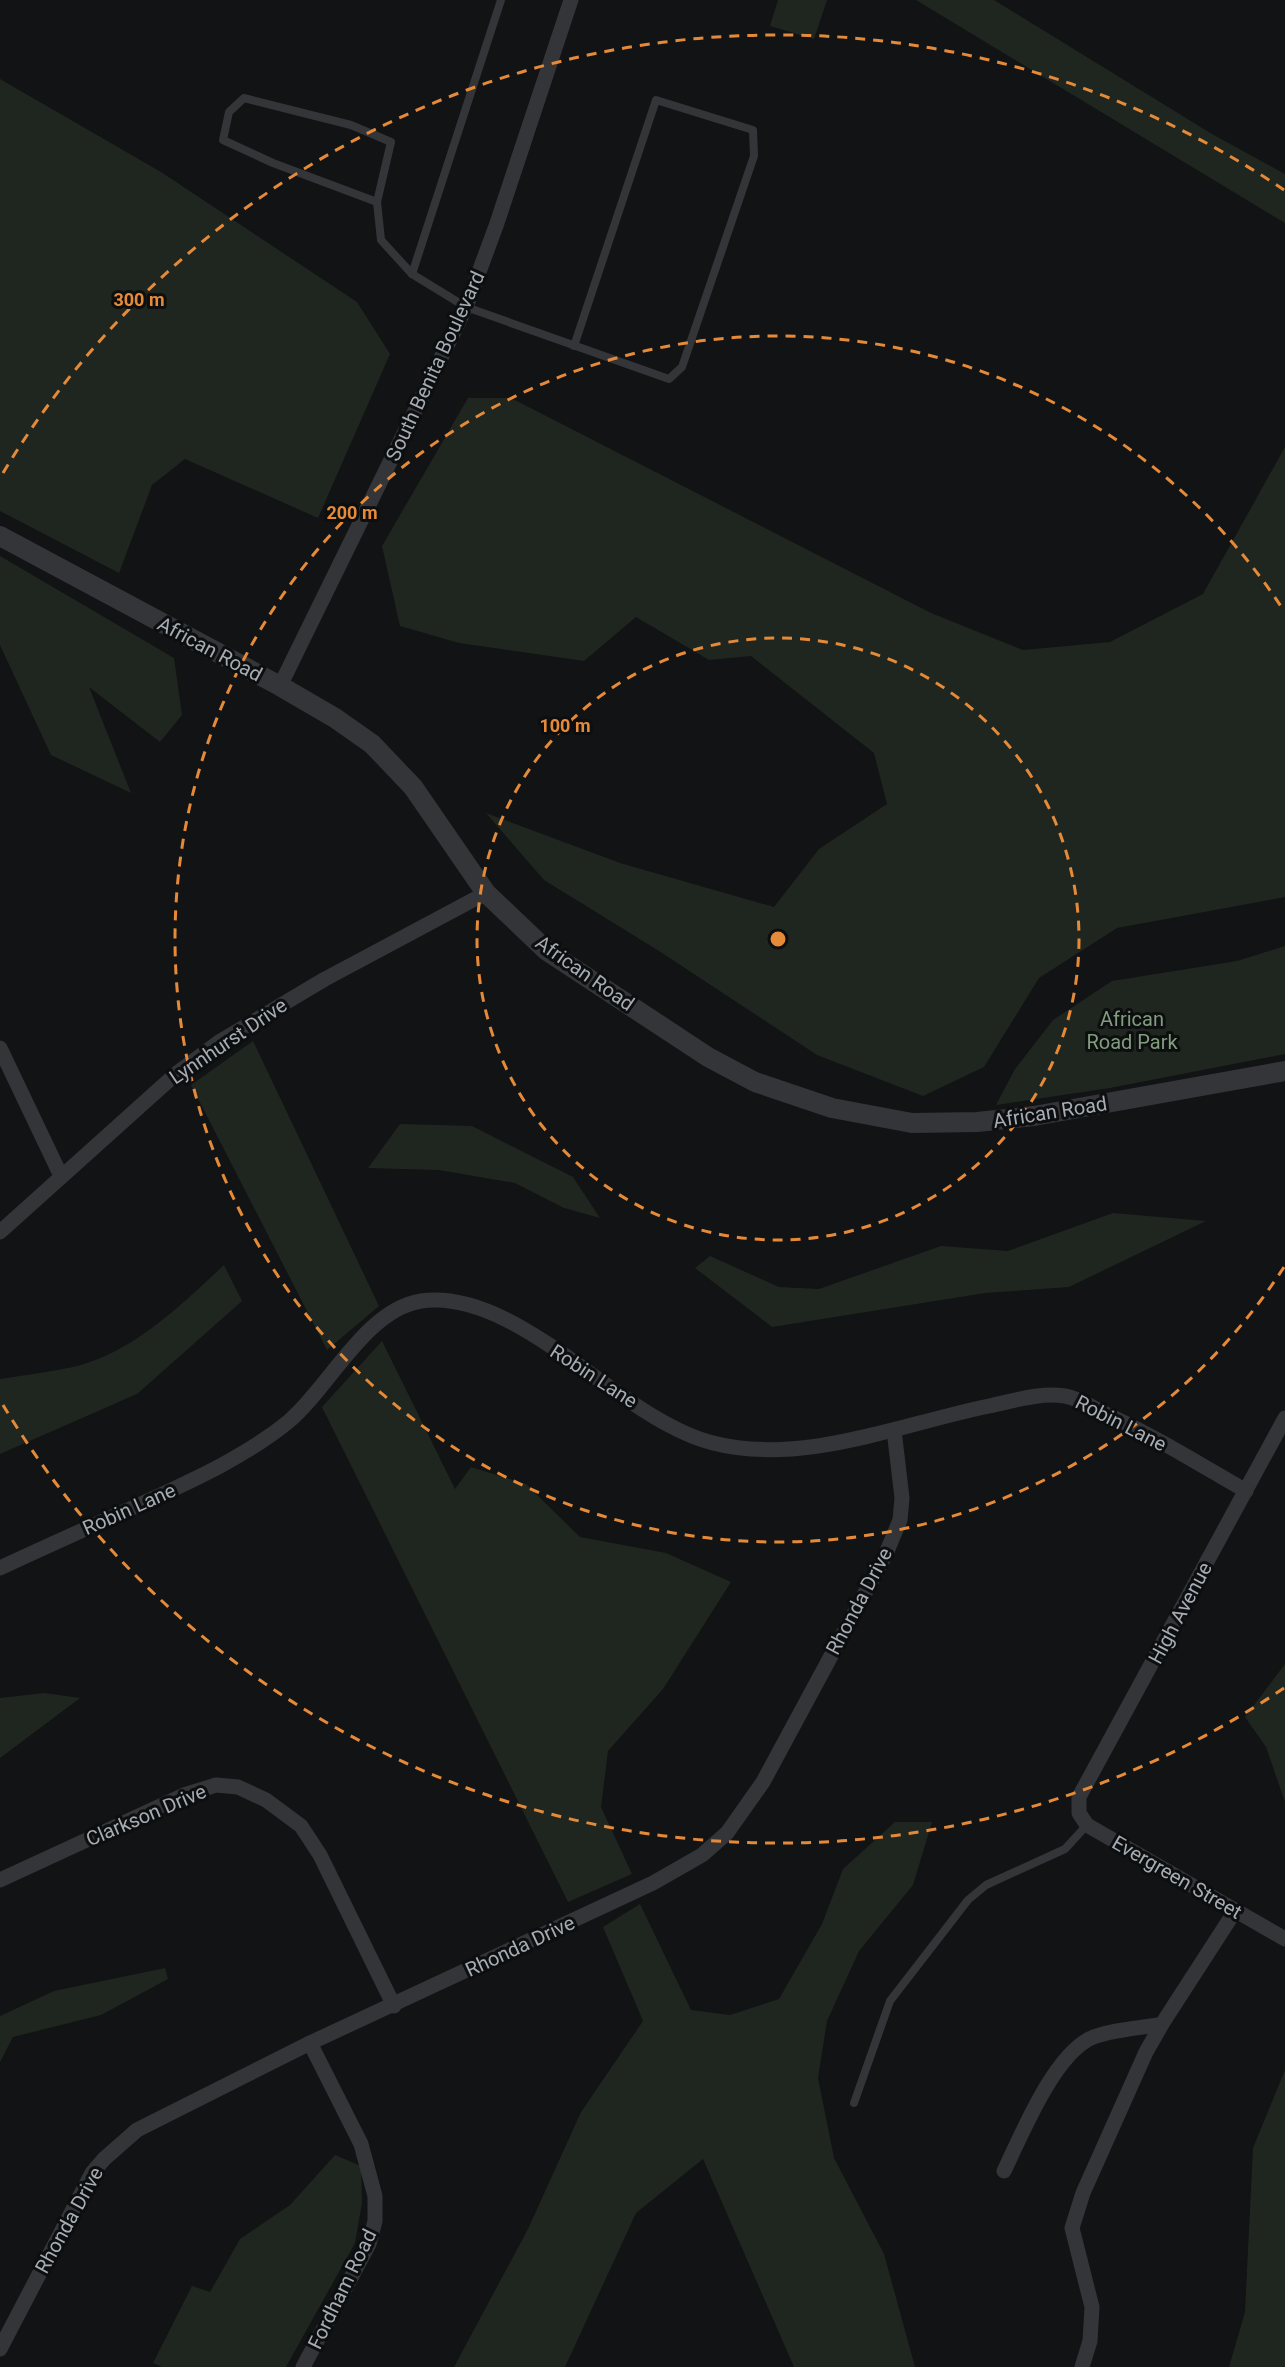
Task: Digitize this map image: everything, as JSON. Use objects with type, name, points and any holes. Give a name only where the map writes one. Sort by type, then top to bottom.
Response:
[{"type":"street","name":"South Benita Boulevard","points":[[280,686],[466,307],[496,226],[572,0]]},
{"type":"street","name":"African Road","points":[[0,536],[335,717],[372,744],[413,787],[486,893],[547,951],[708,1058],[755,1082],[832,1108],[912,1123],[976,1122],[1034,1116],[1285,1071]]},
{"type":"street","name":"Lynnhurst Drive","points":[[0,1232],[177,1073],[219,1042],[325,979],[486,893]]},
{"type":"street","points":[[0,1048],[61,1176]]},
{"type":"street","name":"Robin Lane","points":[[0,1568],[186,1483],[252,1447],[290,1420],[372,1329],[392,1312],[420,1301],[460,1301],[500,1315],[666,1423],[711,1443],[764,1451],[791,1450],[894,1430],[1041,1395],[1068,1396],[1130,1425],[1246,1491]]},
{"type":"street","name":"High Avenue","points":[[1077,1808],[1079,1797],[1285,1419]]},
{"type":"street","name":"Rhonda Drive","points":[[0,2349],[92,2173],[104,2159],[137,2130],[310,2043],[394,2006],[653,1883],[702,1856],[727,1833],[763,1782],[885,1556],[900,1520],[902,1498],[894,1430]]},
{"type":"street","name":"Clarkson Drive","points":[[0,1880],[184,1795],[216,1785],[238,1787],[266,1800],[301,1826],[320,1855],[394,2006]]},
{"type":"street","name":"Evergreen Street","points":[[1077,1808],[1088,1825],[1285,1940]]},
{"type":"street","points":[[1083,2367],[1090,2341],[1092,2307],[1072,2228],[1083,2193],[1146,2052],[1235,1911]]},
{"type":"street","points":[[1004,2171],[1039,2100],[1073,2050],[1090,2038],[1162,2024]]},
{"type":"street","name":"Fordham Road","points":[[303,2367],[369,2244],[375,2221],[375,2196],[361,2144],[310,2043]]},
{"type":"lane","points":[[412,274],[501,0]]},
{"type":"lane","points":[[377,202],[273,163],[223,140],[229,112],[243,98],[351,125],[391,142],[377,202],[381,240],[412,274],[466,307],[574,346],[669,379],[682,367],[754,156],[753,130],[656,100],[574,346]]},
{"type":"lane","points":[[854,2103],[890,2001],[968,1900],[986,1885],[1065,1849],[1088,1825]]},
{"type":"green space","points":[[778,0],[827,0],[814,39],[770,26]]},
{"type":"green space","points":[[916,0],[994,0],[1212,134],[1285,174],[1285,223]]},
{"type":"green space","points":[[0,79],[161,172],[357,302],[390,354],[318,518],[185,459],[152,485],[119,573],[0,511]]},
{"type":"green space","points":[[468,398],[511,398],[931,613],[1023,650],[1110,642],[1203,594],[1285,447],[1285,897],[1117,928],[1039,978],[984,1067],[923,1096],[817,1055],[659,951],[544,880],[486,813],[620,863],[774,907],[819,849],[887,804],[874,753],[751,656],[709,660],[636,617],[584,661],[459,643],[400,626],[382,546]]},
{"type":"green space","points":[[0,556],[174,658],[182,715],[160,742],[89,687],[131,793],[51,755],[0,645]]},
{"type":"green space","name":"African Road Park","points":[[1285,946],[1285,1054],[1110,1088],[996,1105],[1015,1069],[1053,1020],[1112,981],[1237,961]]},
{"type":"green space","points":[[253,1041],[379,1306],[327,1350],[191,1085]]},
{"type":"green space","points":[[400,1124],[472,1126],[573,1177],[600,1218],[564,1208],[515,1183],[439,1170],[368,1168]]},
{"type":"green space","points":[[1113,1213],[1206,1221],[1069,1287],[985,1293],[772,1327],[695,1268],[710,1256],[779,1287],[819,1289],[941,1246],[1008,1251]]},
{"type":"green space","points":[[224,1265],[242,1301],[137,1394],[0,1454],[0,1379],[73,1367],[116,1351],[173,1312]]},
{"type":"green space","points":[[382,1341],[455,1489],[471,1467],[526,1484],[580,1537],[666,1553],[731,1582],[663,1689],[608,1751],[601,1807],[632,1874],[568,1902],[322,1407]]},
{"type":"green space","points":[[1285,1664],[1285,1802],[1266,1747],[1245,1717]]},
{"type":"green space","points":[[44,1693],[80,1698],[0,1758],[0,1698]]},
{"type":"green space","points":[[895,1822],[932,1822],[913,1885],[859,1951],[827,2021],[818,2078],[834,2158],[884,2254],[915,2367],[794,2367],[703,2159],[636,2213],[565,2367],[454,2367],[528,2229],[581,2112],[643,2021],[603,1927],[640,1904],[691,2010],[730,2015],[779,1999],[822,1924],[843,1869]]},
{"type":"green space","points":[[165,1968],[168,1979],[101,2015],[13,2037],[0,2062],[0,2016],[54,1991]]},
{"type":"green space","points":[[1285,2070],[1285,2367],[1229,2367],[1245,2312],[1253,2148]]},
{"type":"green space","points":[[335,2155],[361,2166],[362,2203],[355,2243],[286,2367],[162,2367],[153,2363],[192,2286],[210,2292],[240,2239],[290,2205]]}]
